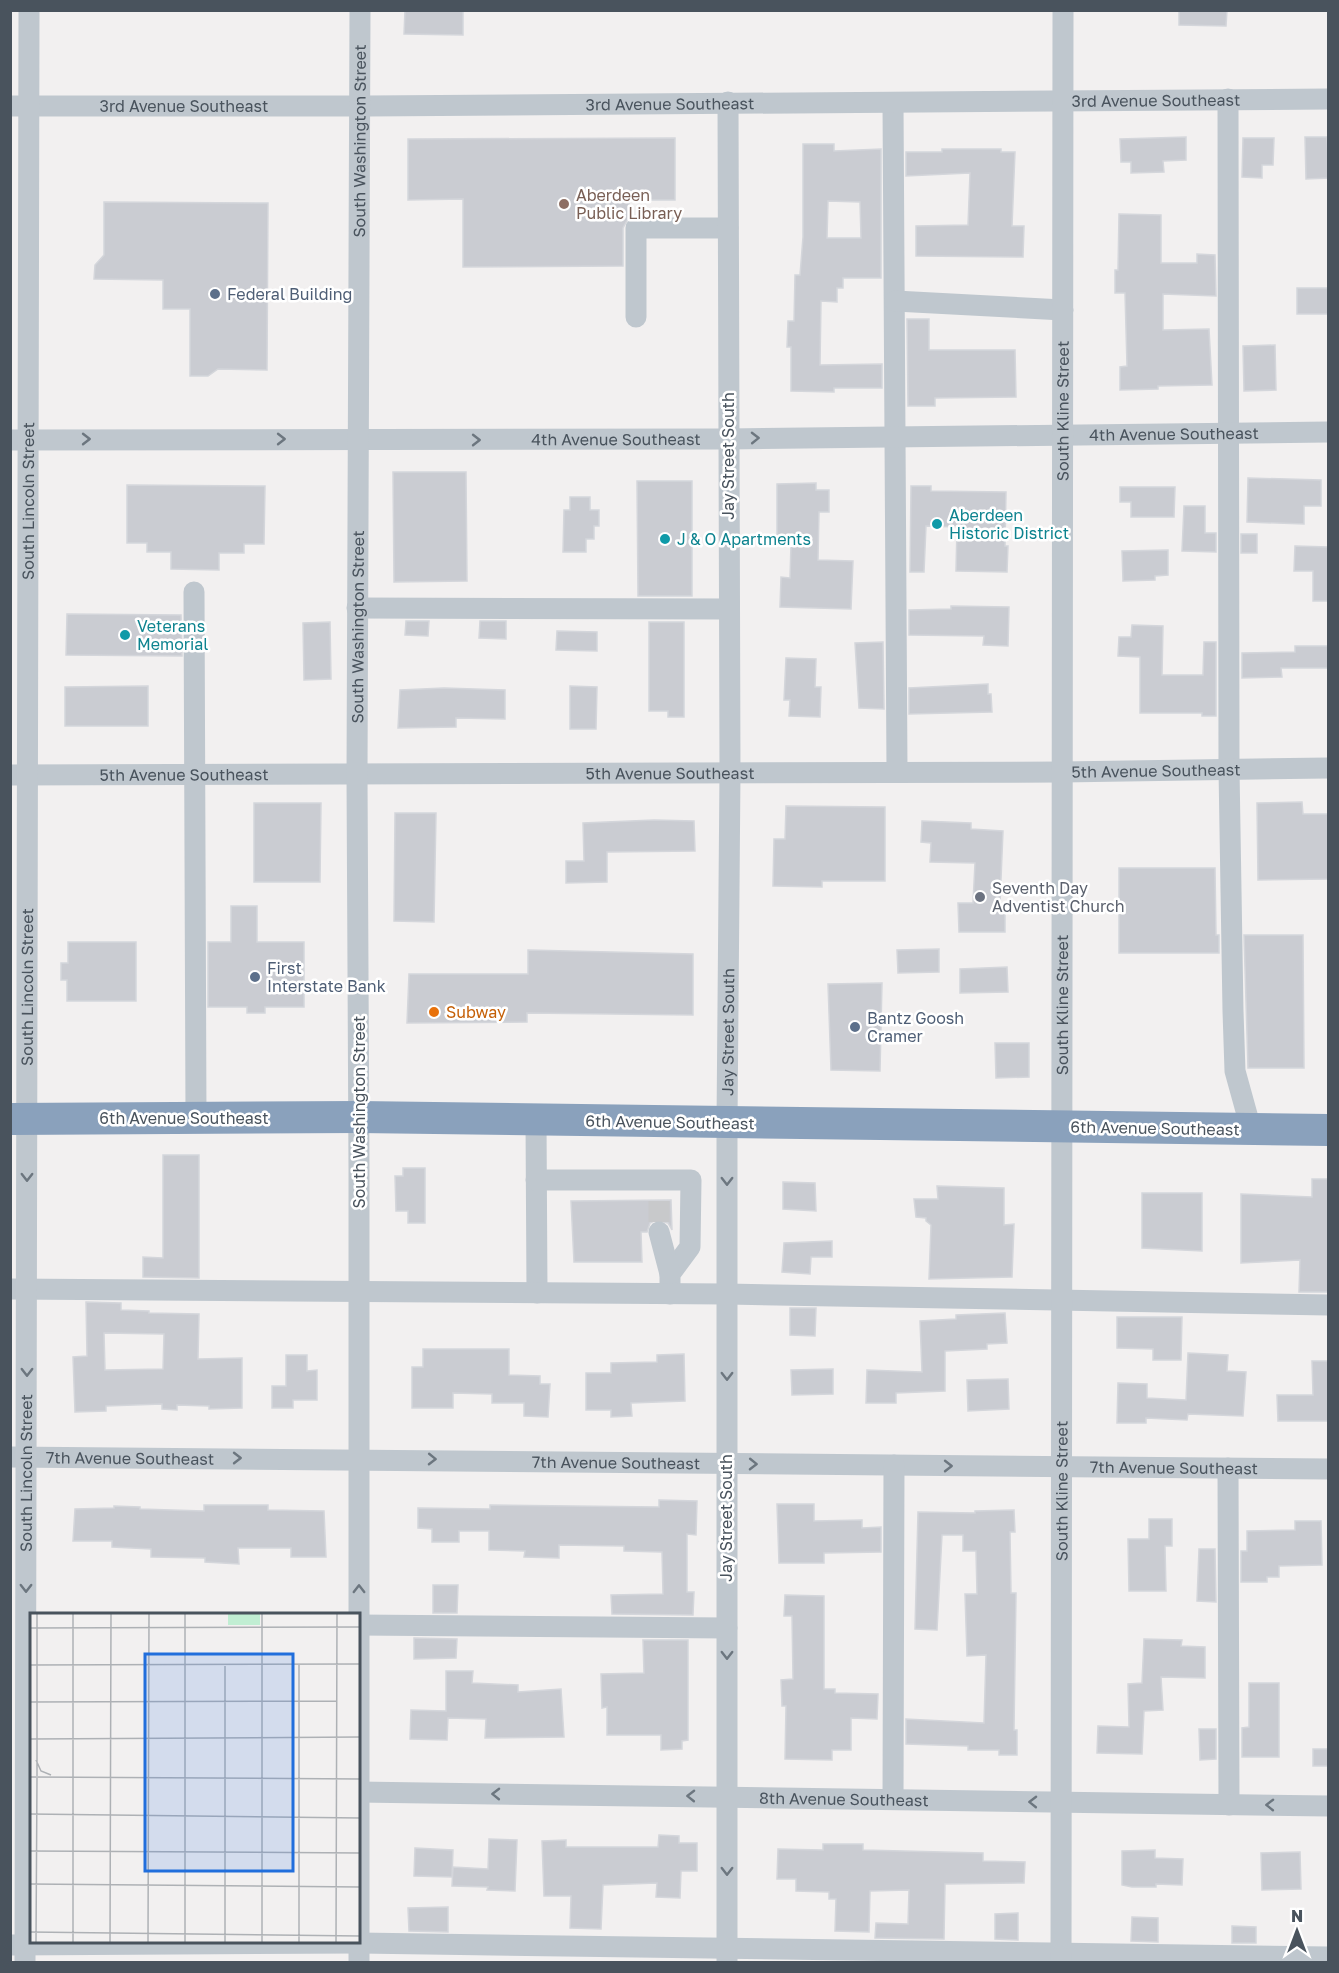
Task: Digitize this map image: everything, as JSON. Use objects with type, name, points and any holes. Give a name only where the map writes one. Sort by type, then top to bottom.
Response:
[{"type":"highway","name":"6th Avenue Southeast","points":[[18,1119],[358,1117],[1329,1130]]},
{"type":"street","name":"South Lincoln Street","points":[[20,1951],[23,1621],[19,1457],[18,1119],[20,106],[29,10]]},
{"type":"street","name":"South Washington Street","points":[[359,1613],[357,608],[360,10]]},
{"type":"street","name":"South Kline Street","points":[[1061,1959],[1063,10]]},
{"type":"street","points":[[1228,99],[1229,769],[1235,1071],[1251,1129]]},
{"type":"street","name":"3rd Avenue Southeast","points":[[20,106],[359,106],[1329,99]]},
{"type":"street","name":"Jay Street South","points":[[727,1955],[726,1463],[730,772],[728,102]]},
{"type":"street","points":[[893,103],[897,772]]},
{"type":"street","points":[[636,317],[636,228],[728,228]]},
{"type":"street","points":[[895,301],[1063,310]]},
{"type":"street","name":"4th Avenue Southeast","points":[[19,440],[728,439],[1329,432]]},
{"type":"street","points":[[194,592],[196,1118]]},
{"type":"street","points":[[357,608],[728,609]]},
{"type":"street","name":"5th Avenue Southeast","points":[[19,776],[1062,772],[1329,768]]},
{"type":"street","points":[[536,1120],[537,1293]]},
{"type":"street","points":[[536,1180],[659,1191],[691,1180],[690,1246],[670,1284]]},
{"type":"street","points":[[659,1232],[670,1284]]},
{"type":"street","points":[[19,1289],[537,1293],[670,1284],[727,1293],[1329,1305]]},
{"type":"street","name":"7th Avenue Southeast","points":[[19,1457],[359,1458],[1329,1469]]},
{"type":"street","points":[[893,1799],[894,1465]]},
{"type":"street","points":[[1228,1468],[1229,1805]]},
{"type":"street","points":[[360,1625],[727,1628]]},
{"type":"street","name":"8th Avenue Southeast","points":[[360,1792],[1329,1806]]},
{"type":"street","points":[[20,1951],[1061,1959],[1329,1957]]},
{"type":"building","points":[[405,10],[463,10],[463,35],[404,34]]},
{"type":"building","points":[[1179,10],[1227,10],[1226,26],[1179,25]]},
{"type":"building","points":[[1186,137],[1186,160],[1163,161],[1164,172],[1131,173],[1131,162],[1121,162],[1120,139]]},
{"type":"building","points":[[1305,137],[1327,137],[1329,178],[1306,179]]},
{"type":"building","name":"Aberdeen Public Library","points":[[675,138],[675,200],[629,200],[629,217],[623,228],[623,266],[463,267],[463,199],[408,200],[408,139]]},
{"type":"building","points":[[1243,138],[1274,138],[1273,165],[1262,165],[1262,178],[1242,177]]},
{"type":"building","points":[[803,144],[834,144],[834,151],[881,149],[881,278],[843,278],[843,288],[837,288],[837,302],[821,301],[820,365],[882,364],[882,388],[834,388],[834,392],[791,391],[791,347],[787,347],[788,321],[794,321],[795,275],[800,275],[803,237]],"holes":[[[828,201],[860,202],[861,238],[827,238]]]},
{"type":"building","points":[[942,149],[1001,149],[1001,152],[1015,152],[1012,226],[1024,226],[1023,257],[916,256],[916,226],[968,225],[970,173],[906,176],[906,152],[942,152]]},
{"type":"building","name":"Federal Building","points":[[104,202],[268,203],[267,370],[218,369],[208,376],[190,376],[190,309],[163,309],[163,280],[94,279],[95,265],[104,255]]},
{"type":"building","points":[[1119,214],[1161,215],[1161,263],[1197,263],[1197,254],[1215,255],[1216,296],[1163,294],[1163,330],[1209,329],[1212,385],[1158,386],[1158,389],[1120,390],[1120,367],[1127,366],[1125,293],[1115,293],[1115,270],[1118,270]]},
{"type":"building","points":[[1297,288],[1329,288],[1329,314],[1297,314]]},
{"type":"building","points":[[907,319],[929,319],[929,350],[1015,350],[1016,397],[935,398],[935,406],[908,406]]},
{"type":"building","points":[[1275,345],[1276,390],[1244,391],[1243,346]]},
{"type":"building","points":[[393,472],[466,472],[467,581],[394,582]]},
{"type":"building","points":[[1248,478],[1321,480],[1321,506],[1304,506],[1304,524],[1247,522]]},
{"type":"building","name":"J & O Apartments","points":[[637,481],[692,481],[692,596],[638,596]]},
{"type":"building","points":[[816,483],[816,490],[829,490],[829,512],[819,512],[818,560],[853,561],[851,609],[780,607],[781,577],[790,578],[791,544],[777,544],[777,484]]},
{"type":"building","points":[[127,485],[265,486],[264,544],[244,544],[244,553],[219,553],[219,570],[171,569],[171,552],[147,552],[147,543],[127,543]]},
{"type":"building","points":[[911,486],[931,486],[931,491],[1006,492],[1007,572],[956,571],[957,527],[926,526],[924,572],[910,572]]},
{"type":"building","points":[[1120,487],[1175,487],[1174,517],[1131,517],[1131,502],[1120,502]]},
{"type":"building","points":[[570,497],[590,497],[590,510],[599,510],[599,526],[594,526],[594,539],[586,539],[586,552],[563,552],[564,510],[570,510]]},
{"type":"building","points":[[1184,506],[1205,506],[1205,533],[1216,533],[1216,552],[1182,551]]},
{"type":"building","points":[[1241,534],[1257,534],[1257,553],[1241,553]]},
{"type":"building","points":[[1295,546],[1329,547],[1329,601],[1313,601],[1313,571],[1294,571]]},
{"type":"building","points":[[1168,550],[1168,575],[1155,576],[1155,580],[1123,581],[1122,551]]},
{"type":"building","points":[[951,606],[1009,607],[1008,646],[983,645],[984,636],[909,635],[909,610],[951,609]]},
{"type":"building","name":"Veterans Memorial","points":[[67,614],[181,615],[182,656],[66,655]]},
{"type":"building","points":[[406,621],[429,621],[428,636],[405,635]]},
{"type":"building","points":[[480,621],[506,621],[506,639],[479,638]]},
{"type":"building","points":[[330,622],[331,679],[304,680],[303,623]]},
{"type":"building","points":[[649,622],[684,622],[684,717],[668,717],[668,711],[649,711]]},
{"type":"building","points":[[1132,625],[1163,626],[1162,675],[1203,675],[1204,642],[1216,642],[1216,716],[1202,716],[1202,713],[1140,713],[1140,657],[1118,656],[1119,637],[1131,637]]},
{"type":"building","points":[[557,631],[597,632],[597,651],[556,650]]},
{"type":"building","points":[[883,642],[884,709],[859,708],[855,643]]},
{"type":"building","points":[[1295,646],[1329,646],[1329,668],[1281,668],[1282,677],[1242,678],[1242,653],[1295,652]]},
{"type":"building","points":[[786,658],[816,659],[815,687],[821,687],[820,717],[789,716],[790,700],[784,700]]},
{"type":"building","points":[[988,684],[992,712],[909,714],[909,688]]},
{"type":"building","points":[[148,686],[148,726],[65,726],[65,687]]},
{"type":"building","points":[[570,686],[597,687],[596,729],[570,729]]},
{"type":"building","points":[[444,688],[505,690],[505,719],[456,718],[456,727],[398,728],[400,690]]},
{"type":"building","points":[[1302,802],[1303,814],[1329,814],[1329,879],[1258,880],[1257,803]]},
{"type":"building","points":[[254,803],[321,803],[320,882],[254,882]]},
{"type":"building","points":[[786,806],[885,807],[885,881],[822,881],[822,887],[773,886],[774,839],[785,839]]},
{"type":"building","points":[[395,813],[436,813],[434,922],[394,921]]},
{"type":"building","points":[[694,821],[695,851],[607,852],[607,882],[566,883],[566,861],[584,861],[583,823]]},
{"type":"building","points":[[922,821],[971,823],[971,829],[1003,831],[1000,903],[1005,903],[1005,932],[959,932],[958,903],[973,903],[975,863],[930,862],[931,843],[921,842]]},
{"type":"building","points":[[1119,868],[1215,868],[1216,935],[1219,935],[1219,953],[1119,953]]},
{"type":"building","points":[[231,906],[257,906],[257,942],[304,942],[304,1007],[265,1007],[265,1013],[247,1013],[247,1007],[208,1007],[208,942],[231,942]]},
{"type":"building","points":[[1244,935],[1303,935],[1304,1068],[1248,1068]]},
{"type":"building","points":[[68,942],[136,942],[136,1001],[67,1001],[67,980],[61,980],[61,963],[68,963]]},
{"type":"building","points":[[939,949],[939,972],[898,973],[897,950]]},
{"type":"building","points":[[528,950],[693,954],[693,1015],[527,1013],[527,1022],[407,1023],[409,974],[528,974]]},
{"type":"building","points":[[1007,967],[1008,992],[960,993],[960,969]]},
{"type":"building","name":"Bantz Goosh Cramer","points":[[882,983],[880,1071],[831,1070],[828,984]]},
{"type":"building","points":[[995,1043],[1029,1043],[1029,1077],[996,1078]]},
{"type":"building","points":[[163,1155],[199,1155],[199,1278],[143,1277],[143,1257],[163,1258]]},
{"type":"building","points":[[403,1168],[425,1168],[425,1223],[408,1223],[408,1211],[396,1211],[395,1176],[403,1176]]},
{"type":"building","points":[[1312,1179],[1329,1179],[1329,1292],[1299,1292],[1300,1260],[1241,1263],[1241,1194],[1312,1197]]},
{"type":"building","points":[[783,1182],[815,1183],[816,1211],[783,1209]]},
{"type":"building","points":[[937,1186],[1004,1188],[1004,1225],[1014,1224],[1012,1277],[929,1279],[931,1225],[926,1218],[916,1217],[914,1199],[938,1199]]},
{"type":"building","points":[[1142,1193],[1202,1193],[1202,1251],[1142,1248]]},
{"type":"building","points":[[671,1200],[672,1230],[668,1223],[656,1220],[650,1223],[647,1232],[641,1232],[642,1262],[574,1262],[571,1201]]},
{"type":"building","points":[[832,1241],[832,1257],[811,1257],[810,1274],[782,1272],[784,1243]]},
{"type":"building","points":[[86,1302],[121,1303],[121,1310],[149,1311],[149,1313],[199,1314],[198,1359],[242,1358],[242,1408],[209,1409],[209,1406],[177,1405],[177,1410],[162,1409],[162,1404],[106,1406],[106,1411],[75,1412],[73,1357],[87,1356]],"holes":[[[104,1333],[164,1334],[163,1369],[105,1370]]]},
{"type":"building","points":[[790,1308],[816,1308],[815,1336],[790,1335]]},
{"type":"building","points":[[1005,1313],[1007,1343],[987,1344],[987,1349],[945,1351],[945,1391],[896,1393],[896,1403],[866,1403],[867,1370],[922,1372],[920,1321],[956,1319],[956,1315]]},
{"type":"building","points":[[1117,1317],[1182,1317],[1181,1360],[1153,1360],[1153,1349],[1117,1348]]},
{"type":"building","points":[[423,1349],[509,1349],[509,1375],[540,1376],[540,1384],[550,1384],[548,1417],[524,1416],[524,1403],[492,1403],[492,1394],[453,1393],[453,1408],[412,1408],[412,1367],[423,1367]]},
{"type":"building","points":[[1188,1353],[1228,1355],[1227,1371],[1246,1372],[1243,1416],[1188,1414],[1187,1420],[1146,1418],[1146,1423],[1117,1423],[1118,1383],[1147,1384],[1147,1398],[1186,1400]]},
{"type":"building","points":[[684,1354],[685,1401],[631,1403],[632,1416],[611,1417],[611,1410],[586,1410],[586,1373],[611,1373],[611,1363],[657,1362],[657,1355]]},
{"type":"building","points":[[286,1355],[307,1355],[307,1371],[317,1370],[317,1400],[293,1400],[293,1408],[272,1408],[272,1386],[286,1386]]},
{"type":"building","points":[[1312,1361],[1329,1361],[1329,1421],[1278,1421],[1277,1395],[1313,1395]]},
{"type":"building","points":[[833,1369],[833,1394],[792,1395],[791,1370]]},
{"type":"building","points":[[1008,1379],[1009,1409],[968,1411],[967,1380]]},
{"type":"building","points":[[659,1500],[697,1501],[696,1535],[687,1534],[687,1592],[694,1592],[693,1615],[612,1614],[611,1595],[663,1594],[662,1552],[624,1551],[624,1546],[559,1545],[559,1558],[524,1557],[525,1551],[489,1550],[489,1531],[459,1531],[459,1542],[432,1542],[432,1529],[418,1528],[418,1508],[490,1509],[490,1505],[659,1507]]},
{"type":"building","points":[[777,1504],[814,1504],[814,1521],[862,1520],[862,1528],[881,1527],[881,1552],[824,1553],[824,1563],[779,1563]]},
{"type":"building","points":[[204,1505],[268,1505],[268,1510],[324,1511],[326,1557],[291,1557],[291,1548],[238,1548],[239,1564],[205,1562],[205,1558],[151,1557],[151,1549],[112,1547],[112,1541],[73,1541],[75,1509],[114,1508],[114,1506],[204,1511]]},
{"type":"building","points":[[1014,1510],[1015,1532],[1010,1532],[1011,1593],[1016,1593],[1014,1730],[1017,1730],[1017,1755],[999,1755],[999,1750],[968,1750],[968,1746],[906,1744],[906,1719],[984,1723],[986,1655],[967,1656],[965,1594],[977,1594],[976,1551],[963,1551],[963,1535],[942,1535],[937,1630],[915,1629],[918,1512],[975,1513],[975,1511]]},
{"type":"building","points":[[1149,1519],[1172,1519],[1172,1546],[1165,1546],[1166,1591],[1129,1591],[1128,1539],[1149,1539]]},
{"type":"building","points":[[1295,1521],[1321,1521],[1322,1565],[1279,1566],[1279,1577],[1267,1577],[1267,1582],[1241,1582],[1241,1551],[1247,1551],[1247,1531],[1295,1530]]},
{"type":"building","points":[[1199,1549],[1215,1549],[1216,1602],[1197,1601]]},
{"type":"building","points":[[433,1585],[458,1585],[457,1613],[433,1613]]},
{"type":"building","points":[[785,1595],[824,1596],[824,1689],[835,1689],[835,1693],[878,1694],[877,1719],[851,1718],[851,1750],[832,1750],[832,1760],[785,1759],[786,1706],[782,1706],[781,1680],[793,1679],[792,1616],[784,1616]]},
{"type":"building","points":[[414,1638],[457,1639],[456,1658],[414,1659]]},
{"type":"building","points":[[1144,1639],[1182,1640],[1181,1646],[1205,1647],[1205,1678],[1161,1677],[1163,1710],[1144,1711],[1142,1754],[1097,1753],[1098,1726],[1129,1727],[1128,1684],[1142,1683]]},
{"type":"building","points":[[643,1640],[688,1640],[688,1740],[682,1741],[682,1749],[661,1750],[661,1735],[607,1735],[607,1707],[602,1708],[601,1674],[644,1673]]},
{"type":"building","points":[[446,1671],[473,1671],[472,1683],[518,1685],[518,1692],[561,1689],[564,1737],[485,1738],[486,1719],[448,1718],[447,1740],[410,1739],[411,1710],[446,1711]]},
{"type":"building","points":[[1249,1683],[1279,1683],[1279,1757],[1242,1757],[1242,1728],[1249,1727]]},
{"type":"building","points":[[1199,1729],[1216,1729],[1216,1759],[1200,1760]]},
{"type":"building","points":[[1313,1749],[1329,1749],[1329,1766],[1313,1766]]},
{"type":"building","points":[[659,1835],[679,1836],[679,1843],[697,1843],[697,1871],[681,1871],[680,1898],[656,1897],[657,1883],[603,1885],[601,1929],[570,1928],[571,1896],[544,1896],[542,1841],[566,1840],[566,1847],[658,1847]]},
{"type":"building","points":[[489,1839],[517,1840],[515,1891],[487,1890],[488,1887],[452,1886],[453,1867],[488,1869]]},
{"type":"building","points":[[823,1844],[863,1844],[863,1850],[983,1853],[983,1861],[1025,1862],[1024,1883],[945,1884],[944,1939],[875,1938],[876,1923],[908,1924],[909,1890],[870,1891],[869,1932],[835,1931],[836,1899],[829,1899],[829,1892],[796,1891],[796,1879],[777,1879],[778,1849],[823,1850]]},
{"type":"building","points":[[415,1848],[453,1850],[452,1877],[414,1876]]},
{"type":"building","points":[[1155,1850],[1155,1858],[1183,1859],[1182,1885],[1156,1884],[1156,1887],[1132,1887],[1122,1885],[1122,1851]]},
{"type":"building","points":[[1300,1852],[1301,1889],[1262,1890],[1261,1853]]},
{"type":"building","points":[[448,1907],[448,1932],[409,1931],[408,1908]]},
{"type":"building","points":[[1018,1913],[1018,1940],[995,1939],[995,1914]]},
{"type":"building","points":[[1132,1917],[1158,1918],[1158,1942],[1131,1941]]},
{"type":"building","points":[[1232,1926],[1256,1927],[1256,1943],[1232,1943]]},
{"type":"tunnel","points":[[659,1201],[659,1232]]},
{"type":"place","name":"Aberdeen Public Library","points":[[564,204]]},
{"type":"place","name":"Federal Building","points":[[215,294]]},
{"type":"place","name":"Aberdeen Historic District","points":[[937,524]]},
{"type":"place","name":"J & O Apartments","points":[[665,539]]},
{"type":"place","name":"Veterans Memorial","points":[[125,635]]},
{"type":"place","name":"Seventh Day Adventist Church","points":[[980,897]]},
{"type":"place","name":"First Interstate Bank","points":[[255,977]]},
{"type":"place","name":"Subway","points":[[434,1012]]},
{"type":"place","name":"Bantz Goosh Cramer","points":[[855,1027]]}]
